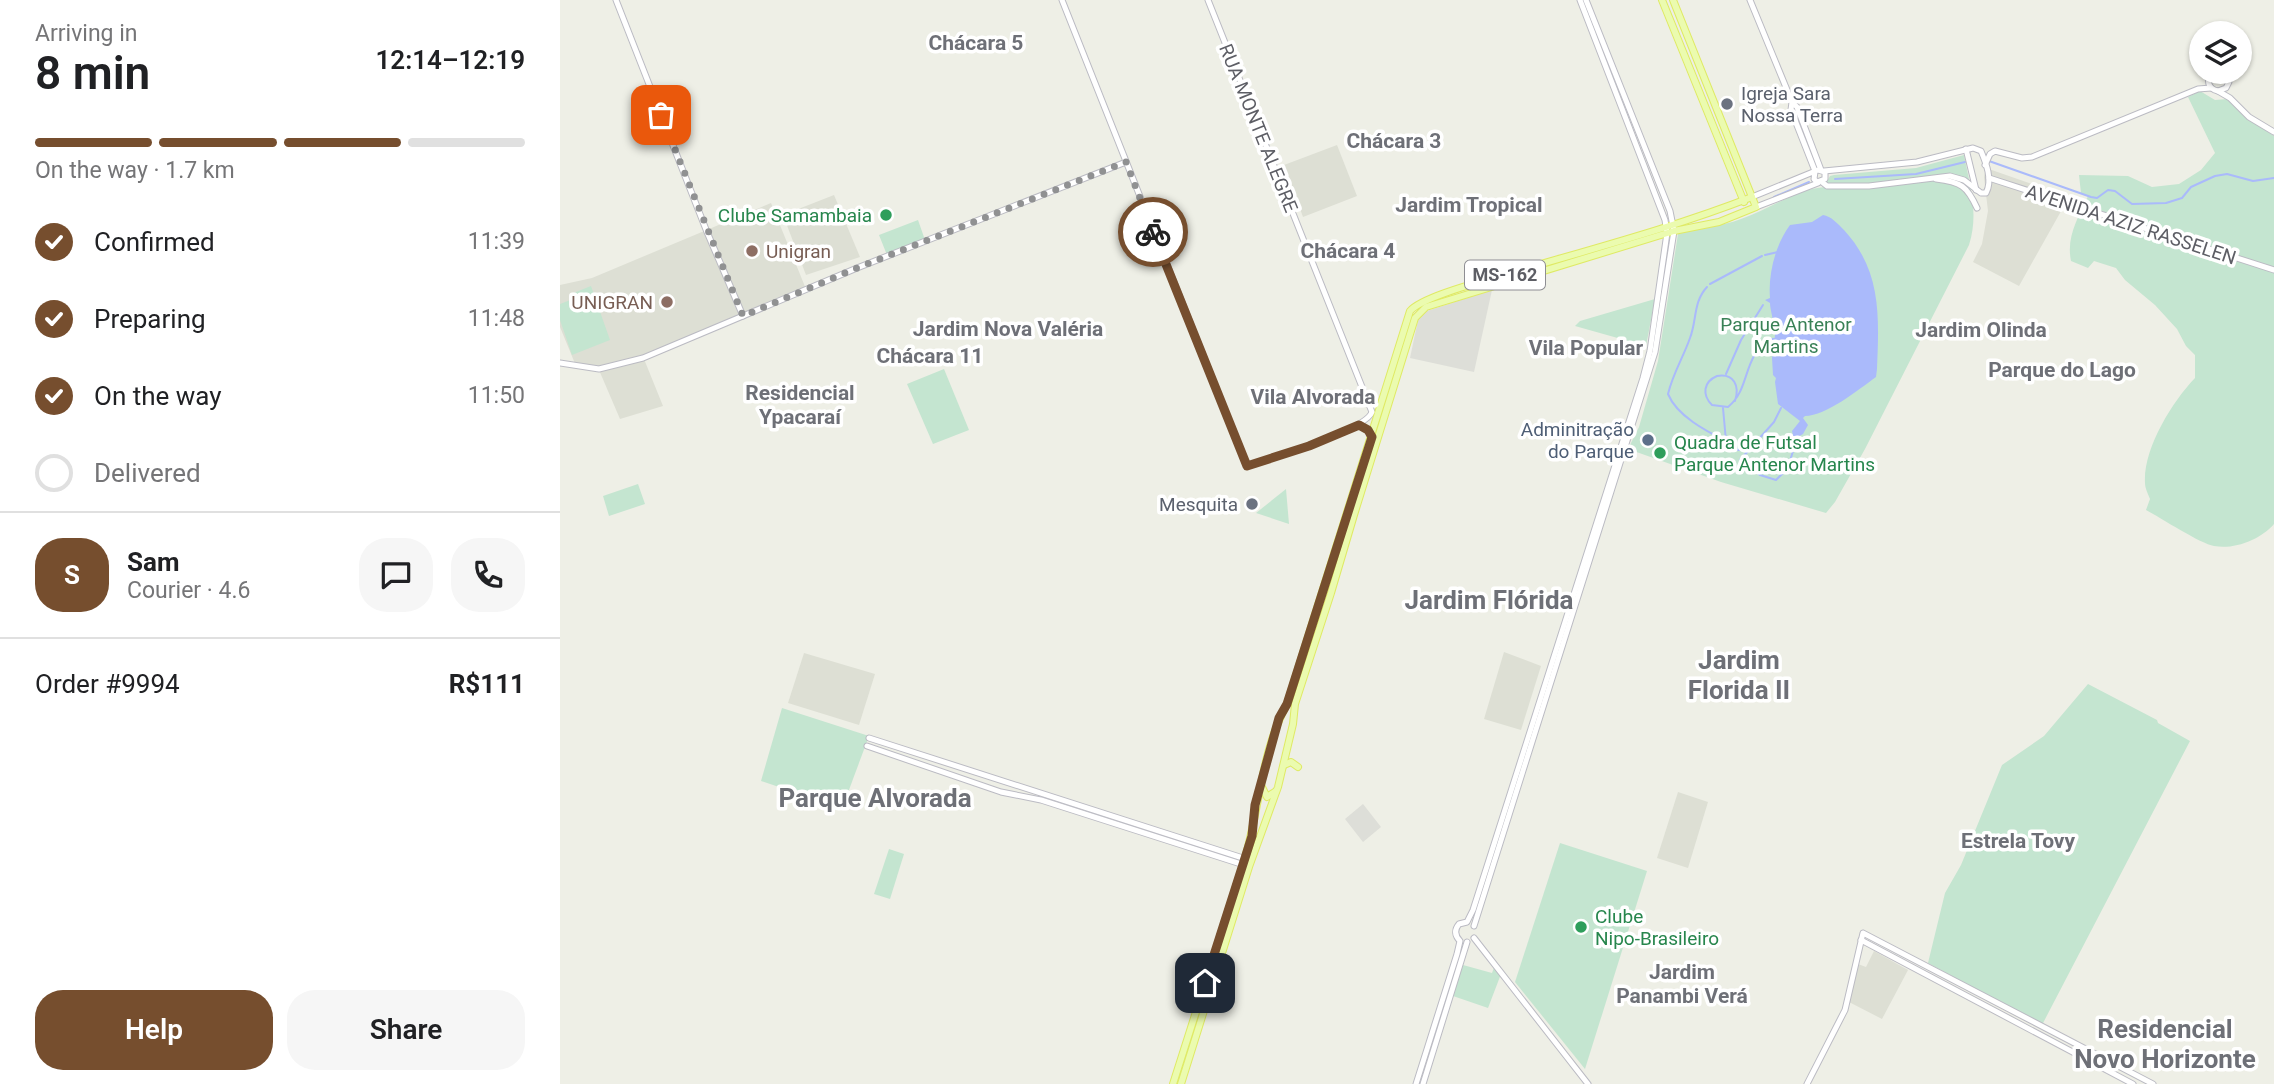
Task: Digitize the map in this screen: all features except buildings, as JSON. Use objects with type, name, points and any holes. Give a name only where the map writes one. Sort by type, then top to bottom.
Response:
[{"type":"main road","points":[[1662,0],[1748,211]]},
{"type":"main road","points":[[1672,0],[1756,207]]},
{"type":"main road","name":"MS-162","points":[[1181,1084],[1247,862],[1261,783],[1279,718],[1287,704],[1372,437],[1415,318],[1426,307],[1670,229],[1752,197]]},
{"type":"main road","name":"MS-162","points":[[1173,1084],[1247,862],[1278,788],[1295,706],[1331,593],[1410,311],[1417,304],[1471,285],[1670,229],[1719,222],[1756,207]]},
{"type":"main road","points":[[1279,718],[1289,720],[1293,724]]},
{"type":"main road","points":[[1284,765],[1291,762],[1298,767]]},
{"type":"main road","points":[[1261,783],[1263,794],[1267,797],[1274,794],[1278,788]]},
{"type":"street","points":[[616,0],[743,316]]},
{"type":"street","points":[[1062,0],[1247,466],[1309,446],[1359,425],[1371,416],[1367,397],[1386,402]]},
{"type":"street","name":"RUA MONTE ALEGRE","points":[[1208,0],[1367,397]]},
{"type":"street","points":[[1580,0],[1670,229]]},
{"type":"street","points":[[1423,1084],[1467,943],[1474,938],[1481,896],[1627,435],[1656,352],[1670,229],[1657,175],[1586,0]]},
{"type":"street","points":[[1750,0],[1795,105],[1791,110],[1797,115],[1819,171],[1826,177],[1821,182],[1756,207]]},
{"type":"street","points":[[2198,89],[2202,84]]},
{"type":"street","points":[[2209,84],[2211,88]]},
{"type":"street","points":[[2218,91],[2228,85],[2230,98]]},
{"type":"street","points":[[1985,165],[1990,154],[1997,152],[2022,158],[2032,157],[2198,89],[2211,88],[2218,91],[2230,98],[2249,117],[2274,132]]},
{"type":"street","points":[[1752,197],[1819,171],[1917,162],[1973,148],[1981,150],[1989,178],[1988,191],[1981,193],[1958,177],[1942,176],[1828,187],[1814,179],[1819,171]]},
{"type":"street","points":[[1966,149],[1976,191]]},
{"type":"street","points":[[560,363],[599,369],[623,365],[704,334],[857,268],[1126,162]]},
{"type":"street","points":[[1933,178],[1962,185],[1977,208]]},
{"type":"street","name":"AVENIDA AZIZ RASSELEN","points":[[1989,178],[2274,270]]},
{"type":"street","points":[[1359,425],[1368,430],[1372,437]]},
{"type":"street","points":[[869,738],[1247,862]]},
{"type":"street","points":[[867,746],[1001,792],[1041,800],[1247,862]]},
{"type":"street","points":[[1467,922],[1481,896]]},
{"type":"street","points":[[1467,943],[1460,941],[1456,930],[1459,924],[1467,922],[1474,926]]},
{"type":"street","points":[[1807,1084],[1845,1010],[1863,933],[2153,1084]]},
{"type":"street","points":[[1474,938],[1588,1084]]},
{"type":"street","points":[[1861,940],[2133,1084]]},
{"type":"street","points":[[1416,1084],[1460,941]]},
{"type":"shaded area","points":[[1337,145],[1357,196],[1303,217],[1284,165]]},
{"type":"shaded area","points":[[1986,168],[2069,197],[2019,286],[1973,262],[1982,244],[1988,211],[1984,177]]},
{"type":"shaded area","points":[[834,195],[860,257],[806,275],[783,215]]},
{"type":"shaded area","name":"UNIGRAN","points":[[771,203],[806,289],[644,359],[663,406],[620,419],[599,370],[576,366],[560,327],[560,285],[592,278]]},
{"type":"shaded area","points":[[1492,290],[1474,372],[1410,358],[1418,320],[1427,311]]},
{"type":"shaded area","points":[[1504,652],[1541,666],[1521,730],[1484,719]]},
{"type":"shaded area","points":[[804,653],[875,674],[859,725],[788,703]]},
{"type":"shaded area","points":[[1678,792],[1708,802],[1688,868],[1657,858]]},
{"type":"shaded area","points":[[1363,804],[1381,827],[1363,842],[1345,819]]},
{"type":"shaded area","points":[[1874,951],[1908,970],[1882,1019],[1849,1002],[1858,964],[1866,967]]},
{"type":"green space","points":[[2200,91],[2215,100],[2228,99],[2247,118],[2274,136],[2274,524],[2255,539],[2222,547],[2191,536],[2146,510],[2150,499],[2145,483],[2149,456],[2169,413],[2195,378],[2195,355],[2186,346],[2177,329],[2155,305],[2125,280],[2116,268],[2094,261],[2088,268],[2071,261],[2070,252],[2074,228],[2088,196],[2081,193],[2079,175],[2128,176],[2152,187],[2179,184],[2201,170],[2215,153],[2188,97]]},
{"type":"green space","name":"Parque Antenor Martins","points":[[1964,155],[1973,211],[1969,245],[1865,449],[1826,513],[1721,482],[1628,449],[1639,427],[1658,361],[1678,234],[1733,222],[1805,191],[1827,187],[1830,176],[1916,168]]},
{"type":"green space","points":[[918,220],[925,240],[887,255],[879,235]]},
{"type":"green space","points":[[591,286],[610,340],[572,355],[560,320],[560,304],[573,299],[571,294]]},
{"type":"green space","points":[[1655,299],[1646,346],[1575,326],[1580,321]]},
{"type":"green space","points":[[944,369],[969,430],[933,444],[907,384]]},
{"type":"green space","points":[[638,484],[645,504],[609,516],[603,496]]},
{"type":"green space","points":[[1286,489],[1289,524],[1256,513]]},
{"type":"green space","points":[[2088,684],[2157,720],[2190,741],[2042,1025],[1928,963],[1945,893],[1961,865],[2002,765],[2044,736]]},
{"type":"green space","points":[[782,708],[869,736],[843,806],[761,781]]},
{"type":"green space","name":"Clube Nipo-Brasileiro","points":[[1560,843],[1647,871],[1585,1069],[1515,982]]},
{"type":"green space","points":[[889,849],[904,854],[890,899],[874,894]]},
{"type":"green space","points":[[1463,965],[1492,973],[1495,965],[1501,974],[1488,1008],[1453,996]]},
{"type":"water","points":[[1823,215],[1844,230],[1856,246],[1872,278],[1878,331],[1877,369],[1876,377],[1842,401],[1822,412],[1805,416],[1803,418],[1808,425],[1803,434],[1796,438],[1795,444],[1792,431],[1800,421],[1778,404],[1772,358],[1776,328],[1773,325],[1770,303],[1765,300],[1770,298],[1771,270],[1777,251],[1790,225],[1812,222]]},
{"type":"waterway","points":[[1989,161],[2091,197],[2097,198],[2108,190],[2115,191],[2132,204],[2166,203],[2182,198],[2191,187],[2215,176],[2227,174],[2253,181],[2274,178]]},
{"type":"waterway","points":[[1835,179],[1916,174],[1965,162]]},
{"type":"waterway","points":[[1774,197],[1809,182]]},
{"type":"waterway","points":[[1765,255],[1778,252]]},
{"type":"waterway","points":[[1710,284],[1762,256]]},
{"type":"waterway","points":[[1707,287],[1699,299],[1690,338],[1668,394],[1685,416],[1726,441]]},
{"type":"waterway","points":[[1726,374],[1741,340],[1763,305]]},
{"type":"waterway","points":[[1735,401],[1736,395],[1737,390],[1736,386],[1728,377],[1717,376],[1707,385],[1705,393],[1712,405],[1728,407],[1734,402],[1738,396],[1757,351],[1769,339],[1776,339]]},
{"type":"waterway","points":[[1723,408],[1726,441],[1738,450],[1747,450]]},
{"type":"waterway","points":[[1781,408],[1774,422],[1740,460],[1760,475],[1776,480],[1788,468],[1795,444]]},
{"type":"way so far","points":[[661,115],[743,316],[1126,162],[1153,232]]},
{"type":"place","name":"Igreja Sara Nossa Terra","points":[[1727,104]]},
{"type":"place","name":"Clube Samambaia","points":[[886,215]]},
{"type":"place","name":"Unigran","points":[[752,251]]},
{"type":"place","name":"UNIGRAN","points":[[667,302]]},
{"type":"place","name":"Adminitração do Parque","points":[[1648,440]]},
{"type":"place","name":"Quadra de Futsal Parque Antenor Martins","points":[[1660,453]]},
{"type":"place","name":"Mesquita","points":[[1252,504]]},
{"type":"place","name":"Clube Nipo-Brasileiro","points":[[1581,927]]},
{"type":"district","name":"Chácara 5","points":[[976,43]]},
{"type":"district","name":"Chácara 3","points":[[1394,141]]},
{"type":"district","name":"Jardim Tropical","points":[[1469,205]]},
{"type":"district","name":"Chácara 4","points":[[1348,251]]},
{"type":"district","name":"Jardim Nova Valéria","points":[[1008,329]]},
{"type":"district","name":"Jardim Olinda","points":[[1981,330]]},
{"type":"district","name":"Vila Popular","points":[[1586,348]]},
{"type":"district","name":"Chácara 11","points":[[930,356]]},
{"type":"district","name":"Parque do Lago","points":[[2062,370]]},
{"type":"district","name":"Vila Alvorada","points":[[1313,397]]},
{"type":"district","name":"Residencial Ypacaraí","points":[[800,405]]},
{"type":"district","name":"Jardim Flórida","points":[[1490,600]]},
{"type":"district","name":"Jardim Florida II","points":[[1739,675]]},
{"type":"district","name":"Parque Alvorada","points":[[875,798]]},
{"type":"district","name":"Estrela Tovy","points":[[2018,841]]},
{"type":"district","name":"Jardim Panambi Verá","points":[[1682,984]]},
{"type":"district","name":"Residencial Novo Horizonte","points":[[2165,1044]]},
{"type":"route","points":[[1153,232],[1247,466],[1309,446],[1359,425],[1364,426],[1372,437],[1287,704],[1279,718],[1255,805],[1252,836],[1205,983]]}]
